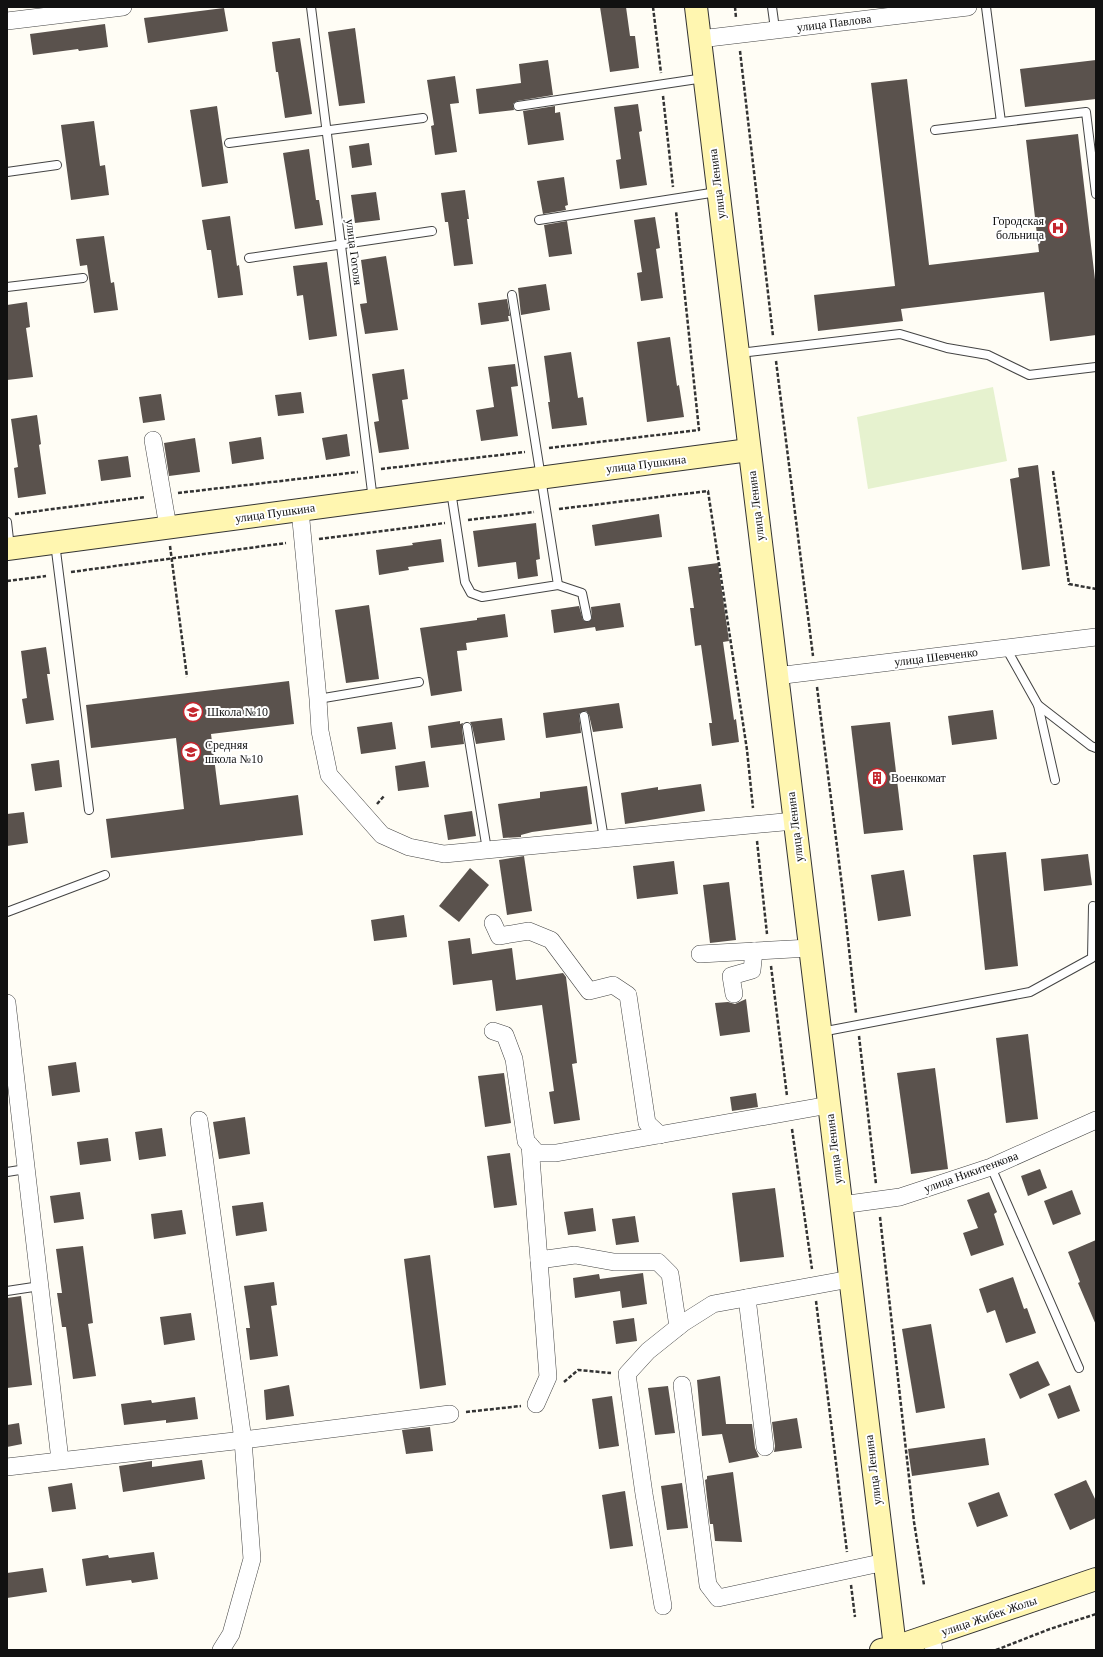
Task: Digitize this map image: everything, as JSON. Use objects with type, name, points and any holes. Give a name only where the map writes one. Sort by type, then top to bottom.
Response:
[{"type":"street","points":[[7,21],[123,7]]},
{"type":"street","name":"улица Ленина","points":[[696,7],[884,1562],[888,1649]]},
{"type":"street","name":"улица Павлова","points":[[700,39],[968,7]]},
{"type":"street","points":[[153,440],[168,527]]},
{"type":"street","name":"улица Пушкина","points":[[9,549],[749,450]]},
{"type":"street","points":[[300,510],[320,731],[330,775],[382,835],[409,847],[444,854],[794,821]]},
{"type":"street","name":"улица Шевченко","points":[[776,676],[1096,637]]},
{"type":"street","points":[[493,923],[500,936],[529,931],[551,940],[589,991],[613,985],[628,995],[647,1123],[660,1136]]},
{"type":"street","points":[[700,954],[810,948]]},
{"type":"street","points":[[734,994],[731,976],[752,970],[762,951]]},
{"type":"street","points":[[7,1003],[10,1057],[26,1169],[60,1460]]},
{"type":"street","points":[[493,1032],[505,1035],[514,1059],[526,1141],[537,1153],[556,1153],[660,1136],[829,1105]]},
{"type":"street","points":[[199,1120],[243,1440],[252,1559],[231,1634],[222,1650]]},
{"type":"street","name":"улица Никитенкова","points":[[841,1205],[900,1197],[991,1167],[1096,1120]]},
{"type":"street","points":[[530,1145],[548,1377],[536,1404]]},
{"type":"street","points":[[539,1260],[575,1255],[614,1262],[658,1262],[670,1274],[678,1327]]},
{"type":"street","points":[[663,1606],[644,1494],[627,1374],[648,1351],[678,1327],[713,1304],[850,1279]]},
{"type":"street","points":[[747,1298],[765,1447]]},
{"type":"street","points":[[682,1385],[708,1586],[718,1598],[884,1562]]},
{"type":"street","points":[[7,1467],[243,1440],[450,1414]]},
{"type":"street","name":"улица Жибек Жолы","points":[[888,1649],[932,1643],[1096,1579]]},
{"type":"lane","name":"улица Гоголя","points":[[311,7],[373,500]]},
{"type":"lane","points":[[772,7],[775,29]]},
{"type":"lane","points":[[986,7],[1001,122]]},
{"type":"lane","points":[[518,106],[704,77]]},
{"type":"lane","points":[[935,130],[1086,112],[1094,151],[1096,194]]},
{"type":"lane","points":[[229,143],[423,118]]},
{"type":"lane","points":[[7,172],[57,165]]},
{"type":"lane","points":[[539,220],[718,192]]},
{"type":"lane","points":[[249,258],[432,231]]},
{"type":"lane","points":[[7,287],[83,278]]},
{"type":"lane","points":[[512,295],[538,450],[558,585]]},
{"type":"lane","points":[[737,354],[900,334],[947,348],[988,355],[1029,375],[1096,368]]},
{"type":"lane","points":[[451,490],[465,582],[471,592],[476,596],[482,596],[558,585],[582,593],[587,617]]},
{"type":"lane","points":[[7,522],[9,549]]},
{"type":"lane","points":[[55,542],[89,810]]},
{"type":"lane","points":[[1006,648],[1038,704],[1055,780]]},
{"type":"lane","points":[[318,698],[419,682]]},
{"type":"lane","points":[[1038,704],[1091,746],[1096,748]]},
{"type":"lane","points":[[584,716],[604,839]]},
{"type":"lane","points":[[467,727],[487,850]]},
{"type":"lane","points":[[7,912],[105,875]]},
{"type":"lane","points":[[820,1032],[1030,992],[1092,958],[1093,906]]},
{"type":"lane","points":[[991,1167],[1079,1368]]},
{"type":"lane","points":[[7,1172],[26,1169]]},
{"type":"lane","points":[[7,1291],[40,1286]]},
{"type":"path","points":[[15,514],[699,430],[654,7]]},
{"type":"path","points":[[735,7],[773,335]]},
{"type":"path","points":[[776,364],[813,661]]},
{"type":"path","points":[[1053,471],[1069,584],[1096,589]]},
{"type":"path","points":[[317,539],[708,491],[746,742],[755,825],[762,951],[790,1112],[825,1362],[855,1617]]},
{"type":"path","points":[[168,527],[187,677]]},
{"type":"path","points":[[7,581],[288,542]]},
{"type":"path","points":[[816,684],[843,894],[857,1019]]},
{"type":"path","points":[[858,1035],[877,1191]]},
{"type":"path","points":[[880,1214],[914,1522],[924,1585]]},
{"type":"path","points":[[560,1385],[578,1370],[627,1374]]},
{"type":"path","points":[[450,1414],[536,1404]]},
{"type":"path","points":[[996,1650],[1050,1629],[1096,1614]]},
{"type":"green space","points":[[993,387],[1007,461],[868,489],[857,417]]},
{"type":"building","points":[[600,7],[626,7],[630,36],[635,36],[639,68],[610,72]]},
{"type":"building","points":[[224,8],[228,31],[148,43],[144,18]]},
{"type":"building","points":[[105,24],[108,47],[33,55],[30,34]]},
{"type":"building","points":[[355,28],[365,103],[339,106],[328,32]]},
{"type":"building","points":[[300,38],[312,114],[285,118],[272,42]]},
{"type":"building","points":[[548,60],[553,95],[517,101],[513,104],[514,110],[479,114],[476,89],[521,83],[519,64]]},
{"type":"building","points":[[1096,60],[1096,99],[1025,107],[1020,69]]},
{"type":"building","points":[[455,76],[459,103],[450,104],[457,152],[435,155],[431,126],[434,125],[427,80]]},
{"type":"building","points":[[907,79],[929,265],[1039,252],[1026,140],[1078,134],[1096,288],[1096,335],[1050,341],[1044,292],[901,309],[903,321],[818,331],[814,295],[895,286],[871,83]]},
{"type":"building","points":[[638,104],[642,131],[639,132],[647,185],[620,189],[616,160],[621,159],[614,107]]},
{"type":"building","points":[[217,106],[228,183],[202,187],[190,110]]},
{"type":"building","points":[[555,106],[555,113],[560,112],[564,140],[528,145],[523,111]]},
{"type":"building","points":[[94,121],[100,166],[105,165],[109,195],[71,200],[61,125]]},
{"type":"building","points":[[369,143],[372,165],[352,168],[349,146]]},
{"type":"building","points":[[309,149],[316,200],[319,200],[323,225],[295,229],[283,153]]},
{"type":"building","points":[[564,177],[568,205],[565,206],[566,210],[543,214],[537,181]]},
{"type":"building","points":[[465,190],[473,264],[454,266],[448,222],[445,222],[441,193]]},
{"type":"building","points":[[376,192],[380,220],[355,223],[351,195]]},
{"type":"building","points":[[230,216],[237,266],[239,265],[243,295],[218,298],[211,250],[207,250],[202,220]]},
{"type":"building","points":[[655,217],[660,248],[656,249],[663,298],[641,301],[637,273],[642,272],[634,220]]},
{"type":"building","points":[[567,221],[572,254],[549,257],[544,225]]},
{"type":"building","points":[[104,236],[111,283],[114,282],[118,310],[94,313],[87,265],[80,266],[76,239]]},
{"type":"building","points":[[386,256],[398,330],[365,334],[360,304],[367,303],[361,260]]},
{"type":"building","points":[[327,262],[337,336],[309,340],[303,295],[297,296],[293,266]]},
{"type":"building","points":[[546,284],[550,310],[521,315],[518,288]]},
{"type":"building","points":[[507,299],[510,316],[508,316],[509,321],[481,325],[478,303]]},
{"type":"building","points":[[27,302],[30,327],[26,328],[33,377],[7,380],[7,305]]},
{"type":"building","points":[[670,337],[677,386],[679,385],[684,417],[647,422],[637,342]]},
{"type":"building","points":[[571,352],[578,398],[583,397],[587,425],[552,429],[544,356]]},
{"type":"building","points":[[515,364],[518,386],[511,387],[518,436],[481,441],[476,410],[494,407],[488,367]]},
{"type":"building","points":[[404,369],[408,399],[402,400],[409,449],[379,453],[374,422],[379,421],[372,374]]},
{"type":"building","points":[[301,392],[304,413],[278,416],[275,395]]},
{"type":"building","points":[[161,394],[165,420],[143,423],[139,397]]},
{"type":"building","points":[[37,415],[41,444],[39,445],[46,494],[18,498],[14,468],[18,467],[11,419]]},
{"type":"building","points":[[347,434],[350,456],[326,460],[322,438]]},
{"type":"building","points":[[261,437],[264,459],[232,464],[229,442]]},
{"type":"building","points":[[195,438],[200,472],[169,476],[164,443]]},
{"type":"building","points":[[128,456],[131,477],[101,481],[98,460]]},
{"type":"building","points":[[1038,465],[1050,566],[1022,570],[1010,479],[1019,477],[1018,468]]},
{"type":"building","points":[[659,514],[662,537],[595,546],[592,525]]},
{"type":"building","points":[[536,523],[540,559],[536,560],[538,576],[518,579],[516,562],[478,567],[473,531]]},
{"type":"building","points":[[441,539],[444,562],[408,567],[409,570],[379,575],[376,550],[413,545],[412,543]]},
{"type":"building","points":[[718,563],[729,641],[723,642],[734,720],[736,719],[739,742],[712,746],[709,723],[712,723],[701,645],[695,646],[690,608],[694,608],[688,567]]},
{"type":"building","points":[[620,603],[624,627],[596,631],[595,627],[554,633],[551,610],[579,606],[583,620],[588,622],[592,618],[591,607]]},
{"type":"building","points":[[369,605],[379,679],[346,683],[335,610]]},
{"type":"building","points":[[505,614],[508,637],[466,643],[467,650],[457,651],[462,691],[431,696],[420,628],[477,620],[477,618]]},
{"type":"building","points":[[46,647],[50,674],[47,674],[54,720],[26,724],[22,699],[27,698],[21,651]]},
{"type":"building","points":[[289,681],[294,724],[211,734],[220,805],[298,795],[303,835],[111,858],[106,819],[184,809],[176,738],[91,748],[86,705]]},
{"type":"building","points":[[619,703],[623,728],[593,732],[589,715],[586,711],[584,711],[579,714],[581,733],[546,738],[543,713]]},
{"type":"building","points":[[993,710],[997,739],[952,745],[948,716]]},
{"type":"building","points":[[502,718],[505,740],[476,744],[470,722]]},
{"type":"building","points":[[460,721],[460,724],[463,723],[462,728],[464,744],[431,748],[428,726]]},
{"type":"building","points":[[392,722],[396,749],[361,754],[357,727]]},
{"type":"building","name":"Военкомат","points":[[890,722],[903,830],[864,834],[851,726]]},
{"type":"building","points":[[59,760],[62,787],[35,791],[31,764]]},
{"type":"building","points":[[425,761],[429,787],[398,791],[395,766]]},
{"type":"building","points":[[701,784],[705,811],[625,824],[621,793],[658,787],[658,790]]},
{"type":"building","points":[[587,786],[592,824],[532,832],[521,835],[521,837],[503,838],[498,804],[540,798],[540,792]]},
{"type":"building","points":[[472,811],[476,836],[448,840],[444,815]]},
{"type":"building","points":[[24,812],[28,843],[7,846],[7,814]]},
{"type":"building","points":[[1006,852],[1018,966],[985,970],[973,855]]},
{"type":"building","points":[[1088,854],[1092,885],[1044,891],[1041,859]]},
{"type":"building","points":[[524,856],[532,911],[507,915],[499,860]]},
{"type":"building","points":[[674,861],[678,894],[637,899],[633,866]]},
{"type":"building","points":[[470,868],[489,885],[459,922],[439,906]]},
{"type":"building","points":[[904,870],[911,916],[878,921],[871,875]]},
{"type":"building","points":[[729,882],[736,940],[710,943],[703,885]]},
{"type":"building","points":[[404,915],[407,937],[374,941],[371,920]]},
{"type":"building","points":[[470,938],[472,954],[512,948],[516,980],[563,973],[566,977],[577,1063],[572,1064],[580,1120],[554,1124],[549,1092],[554,1091],[542,1005],[496,1011],[492,980],[453,985],[448,941]]},
{"type":"building","points":[[746,999],[750,1032],[720,1036],[715,1003],[728,1002],[735,1004]]},
{"type":"building","points":[[1028,1034],[1038,1119],[1006,1123],[996,1038]]},
{"type":"building","points":[[76,1062],[80,1092],[52,1096],[48,1066]]},
{"type":"building","points":[[935,1068],[948,1169],[911,1174],[897,1073]]},
{"type":"building","points":[[504,1073],[511,1123],[485,1127],[478,1076]]},
{"type":"building","points":[[756,1093],[758,1107],[732,1111],[730,1097]]},
{"type":"building","points":[[245,1117],[250,1154],[219,1159],[213,1122]]},
{"type":"building","points":[[162,1128],[166,1156],[139,1160],[135,1132]]},
{"type":"building","points":[[108,1138],[111,1161],[80,1165],[77,1142]]},
{"type":"building","points":[[510,1153],[517,1205],[494,1208],[487,1156]]},
{"type":"building","points":[[1040,1169],[1047,1188],[1028,1196],[1021,1176]]},
{"type":"building","points":[[775,1188],[784,1257],[740,1262],[732,1193]]},
{"type":"building","points":[[1072,1190],[1081,1214],[1053,1225],[1044,1201]]},
{"type":"building","points":[[80,1192],[84,1219],[54,1223],[50,1196]]},
{"type":"building","points":[[989,1192],[997,1212],[994,1214],[1004,1245],[971,1256],[963,1233],[978,1228],[967,1200]]},
{"type":"building","points":[[263,1202],[267,1231],[236,1236],[232,1206]]},
{"type":"building","points":[[593,1208],[596,1231],[568,1235],[564,1212]]},
{"type":"building","points":[[182,1210],[186,1234],[154,1239],[151,1214]]},
{"type":"building","points":[[635,1216],[639,1242],[616,1245],[612,1219]]},
{"type":"building","points":[[1096,1240],[1096,1325],[1078,1283],[1080,1282],[1068,1252]]},
{"type":"building","points":[[83,1246],[93,1323],[88,1324],[96,1376],[73,1379],[66,1327],[62,1327],[57,1293],[62,1293],[56,1249]]},
{"type":"building","points":[[430,1255],[446,1385],[420,1389],[404,1259]]},
{"type":"building","points":[[643,1273],[647,1304],[622,1308],[620,1291],[575,1298],[573,1278],[599,1274],[600,1279]]},
{"type":"building","points":[[1013,1277],[1024,1309],[1027,1308],[1036,1333],[1006,1343],[995,1310],[987,1313],[979,1289]]},
{"type":"building","points":[[274,1282],[277,1305],[271,1306],[278,1356],[250,1360],[246,1328],[250,1328],[244,1286]]},
{"type":"building","points":[[21,1296],[32,1385],[7,1388],[7,1298]]},
{"type":"building","points":[[191,1313],[195,1340],[164,1345],[160,1317]]},
{"type":"building","points":[[634,1318],[637,1341],[616,1344],[613,1321]]},
{"type":"building","points":[[931,1324],[945,1408],[916,1413],[902,1329]]},
{"type":"building","points":[[1038,1361],[1050,1385],[1020,1399],[1009,1374]]},
{"type":"building","points":[[720,1376],[726,1424],[752,1424],[755,1448],[759,1457],[729,1463],[722,1434],[702,1436],[697,1380]]},
{"type":"building","points":[[289,1385],[294,1416],[266,1420],[264,1390]]},
{"type":"building","points":[[1070,1385],[1080,1411],[1058,1419],[1048,1394]]},
{"type":"building","points":[[668,1386],[675,1433],[655,1435],[648,1388]]},
{"type":"building","points":[[612,1396],[619,1446],[599,1449],[592,1399]]},
{"type":"building","points":[[195,1397],[198,1419],[166,1423],[166,1420],[124,1425],[121,1404],[151,1400],[152,1403]]},
{"type":"building","points":[[797,1418],[802,1448],[774,1452],[775,1446],[772,1422]]},
{"type":"building","points":[[19,1423],[22,1444],[7,1447],[7,1425]]},
{"type":"building","points":[[430,1427],[433,1451],[406,1454],[402,1430]]},
{"type":"building","points":[[985,1438],[989,1465],[912,1476],[908,1449]]},
{"type":"building","points":[[202,1460],[205,1479],[123,1492],[119,1466],[152,1461],[152,1467]]},
{"type":"building","points":[[733,1472],[742,1542],[715,1541],[713,1524],[710,1524],[705,1480],[707,1479],[707,1476]]},
{"type":"building","points":[[1086,1480],[1096,1501],[1096,1518],[1070,1530],[1054,1494]]},
{"type":"building","points":[[72,1483],[76,1509],[52,1512],[48,1487]]},
{"type":"building","points":[[682,1483],[688,1528],[667,1530],[661,1486]]},
{"type":"building","points":[[625,1491],[633,1546],[610,1549],[602,1495]]},
{"type":"building","points":[[999,1492],[1008,1516],[977,1527],[968,1503]]},
{"type":"building","points":[[154,1552],[158,1579],[132,1583],[131,1580],[86,1586],[82,1559],[108,1555],[109,1558]]},
{"type":"building","points":[[43,1568],[47,1592],[7,1598],[7,1573]]},
{"type":"place","name":"Городская больница","points":[[1058,228]]},
{"type":"place","name":"Школа №10","points":[[193,712]]},
{"type":"place","name":"Средняя школа №10","points":[[191,752]]},
{"type":"place","name":"Военкомат","points":[[877,778]]}]
